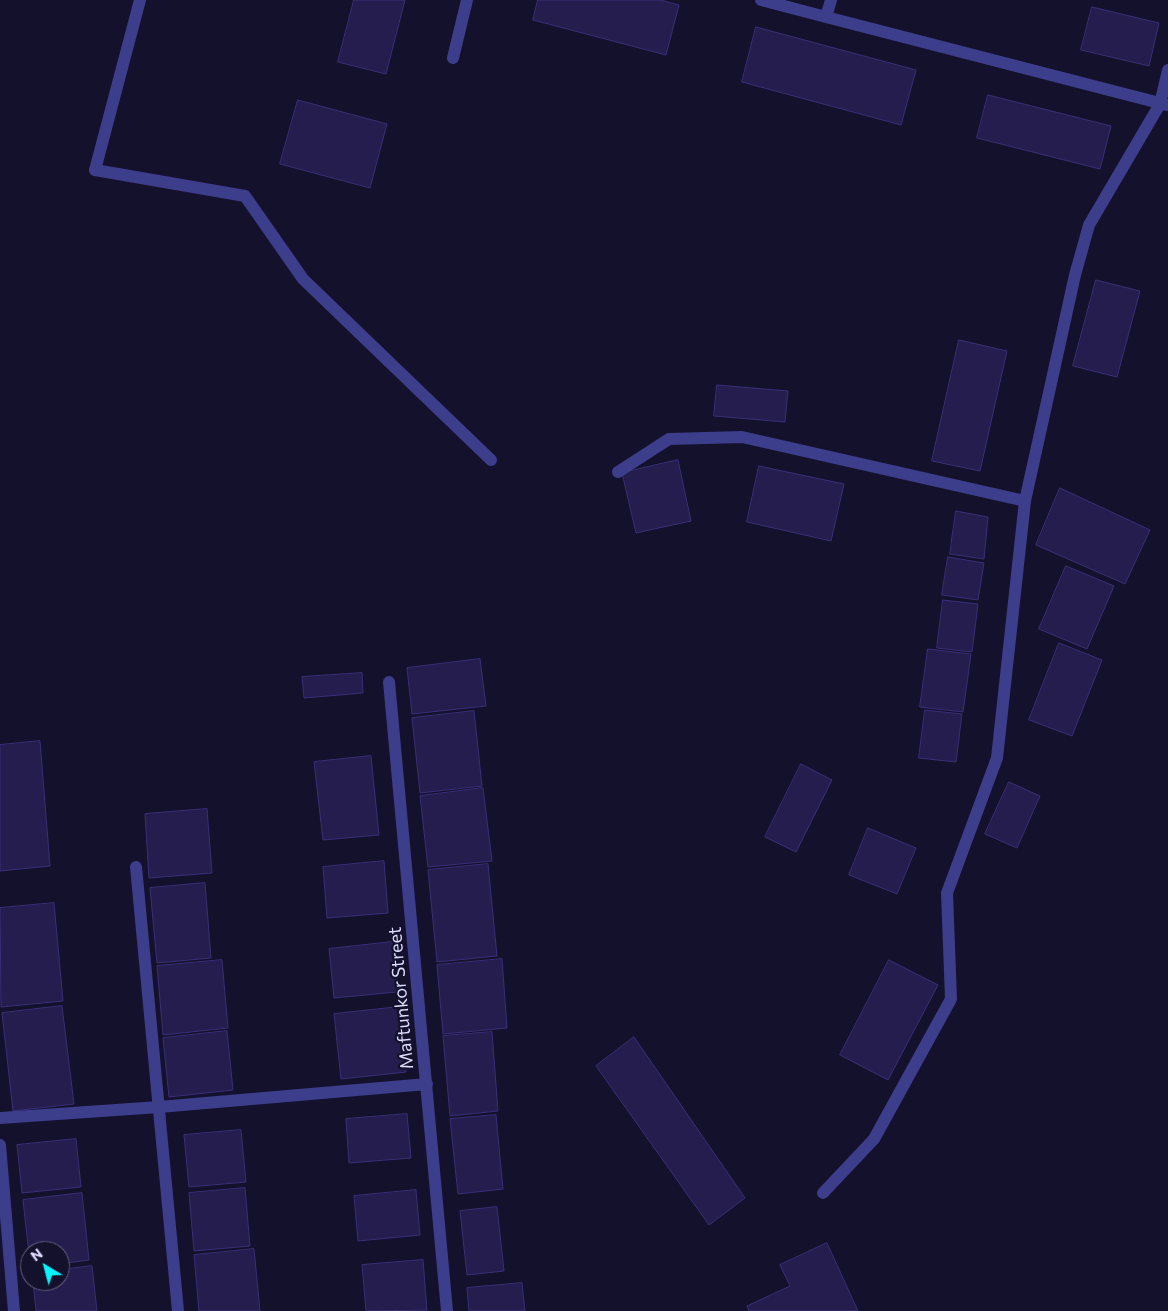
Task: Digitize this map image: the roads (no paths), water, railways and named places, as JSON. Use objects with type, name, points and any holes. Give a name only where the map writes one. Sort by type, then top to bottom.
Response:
[{"type":"street","points":[[140,0],[95,170],[245,196],[303,279],[491,460]]},
{"type":"street","points":[[453,58],[467,0]]},
{"type":"street","points":[[761,0],[1164,104]]},
{"type":"street","points":[[826,17],[831,0]]},
{"type":"street","points":[[823,1193],[874,1139],[951,1000],[947,893],[996,758],[1025,501],[1075,275],[1089,224],[1164,104],[1168,70]]},
{"type":"street","points":[[618,472],[669,439],[742,437],[1025,501]]},
{"type":"street","name":"Maftunkor Street","points":[[389,682],[447,1311]]},
{"type":"street","points":[[136,867],[178,1311]]},
{"type":"street","points":[[0,1118],[159,1107],[427,1084]]},
{"type":"street","points":[[0,1146],[14,1311]]}]
